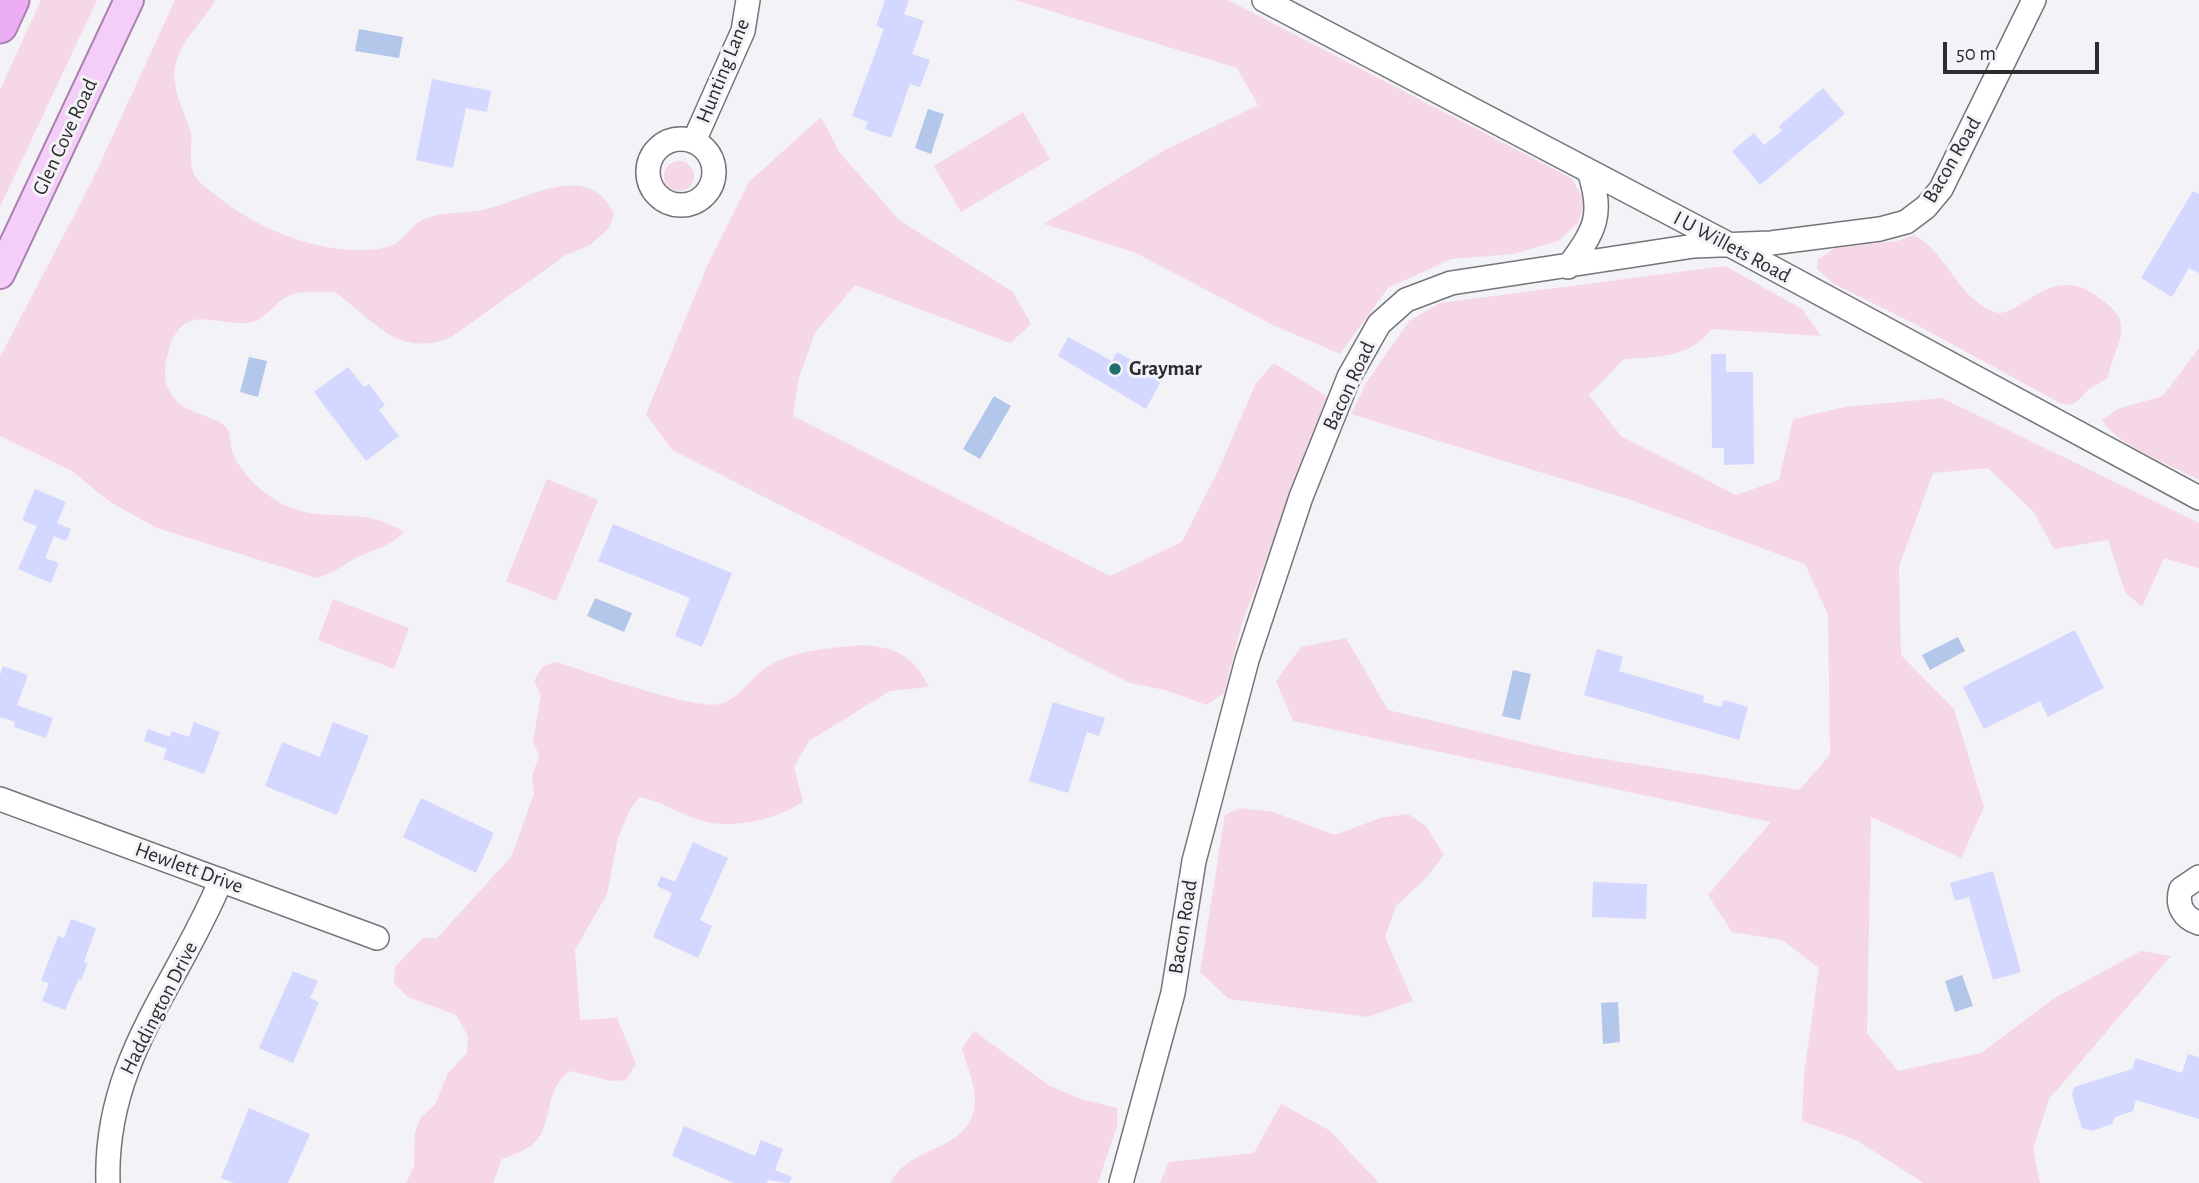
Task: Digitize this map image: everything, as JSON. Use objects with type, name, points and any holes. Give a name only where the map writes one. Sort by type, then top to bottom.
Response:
[{"type":"highway","points":[[0,26],[12,0]]},
{"type":"main road","name":"Glen Cove Road","points":[[0,275],[129,0]]},
{"type":"street","name":"Hunting Lane","points":[[694,141],[743,31],[748,0]]},
{"type":"street","name":"I U Willets Road","points":[[1264,0],[2199,498]]},
{"type":"street","name":"Bacon Road","points":[[1121,1183],[1173,993],[1197,847],[1247,660],[1281,551],[1349,377],[1379,324],[1406,300],[1451,283],[1694,246],[1730,246],[1880,229],[1906,222],[1926,207],[1941,189],[2034,0]]},
{"type":"street","points":[[1568,267],[1595,223],[1598,199],[1589,171]]},
{"type":"street","name":"Hewlett Drive","points":[[0,799],[377,938]]},
{"type":"street","points":[[2199,877],[2186,883],[2179,896],[2185,916],[2199,923]]},
{"type":"street","name":"Haddington Drive","points":[[108,1183],[112,1116],[121,1082],[159,999],[201,928],[221,880]]},
{"type":"shaded area","points":[[41,0],[97,0],[0,207],[0,90]]},
{"type":"shaded area","points":[[175,0],[215,0],[183,46],[176,63],[175,80],[178,97],[190,129],[193,171],[206,188],[254,221],[298,240],[320,246],[366,250],[392,245],[426,218],[481,210],[534,193],[571,185],[588,188],[602,197],[614,214],[609,228],[590,245],[566,255],[450,338],[431,343],[400,340],[374,324],[335,292],[293,294],[255,321],[242,323],[205,319],[193,320],[183,325],[175,335],[165,369],[165,379],[171,394],[185,407],[224,425],[229,432],[231,449],[236,459],[246,475],[259,488],[282,504],[297,510],[373,519],[404,532],[388,544],[317,578],[157,528],[110,502],[72,471],[0,436],[0,357],[92,181]]},
{"type":"shaded area","points":[[1015,0],[1228,0],[1571,178],[1585,201],[1578,223],[1558,241],[1514,254],[1451,259],[1388,288],[1340,354],[1273,325],[1134,252],[1044,224],[1165,150],[1258,105],[1237,68]]},
{"type":"shaded area","points":[[1023,112],[1050,159],[961,212],[934,166]]},
{"type":"shaded area","points":[[821,117],[840,153],[899,220],[1013,292],[1031,324],[1010,343],[855,285],[815,333],[799,377],[793,416],[1110,576],[1182,542],[1219,469],[1256,383],[1274,363],[1328,397],[1242,623],[1224,693],[1207,705],[1165,690],[1130,683],[672,450],[646,414],[708,264],[749,182]]},
{"type":"shaded area","points":[[679,161],[690,165],[694,176],[690,187],[679,191],[668,187],[664,176],[668,165]]},
{"type":"shaded area","points":[[1914,235],[1936,253],[1971,297],[1995,312],[2015,308],[2052,287],[2068,285],[2084,289],[2102,300],[2117,314],[2121,325],[2120,338],[2108,377],[2073,404],[2060,403],[1917,325],[1832,283],[1817,269],[1818,259],[1836,248],[1897,241]]},
{"type":"shaded area","points":[[1725,266],[1802,309],[1821,336],[1712,329],[1703,339],[1683,351],[1624,359],[1589,395],[1621,436],[1736,495],[1779,480],[1793,419],[1845,407],[1942,398],[2199,523],[2199,568],[2164,558],[2142,607],[2125,592],[2108,540],[2054,549],[2033,511],[1988,468],[1933,473],[1899,566],[1901,655],[1954,709],[1984,807],[1961,858],[1871,817],[1867,1033],[1898,1071],[1981,1053],[2053,999],[2141,951],[2171,956],[2049,1099],[2033,1149],[2040,1183],[1924,1183],[1856,1140],[1802,1121],[1804,1074],[1819,968],[1782,940],[1732,932],[1708,895],[1771,822],[1293,721],[1276,681],[1301,647],[1346,638],[1388,710],[1572,754],[1799,790],[1830,755],[1828,615],[1805,564],[1631,500],[1351,414],[1366,383],[1409,321],[1440,303]]},
{"type":"shaded area","points":[[2199,348],[2199,480],[2131,446],[2108,429],[2102,420],[2117,409],[2163,396]]},
{"type":"shaded area","points":[[547,479],[598,500],[556,601],[506,581]]},
{"type":"shaded area","points":[[333,599],[409,628],[394,669],[318,640]]},
{"type":"shaded area","points":[[864,645],[887,649],[904,656],[917,668],[929,687],[890,691],[809,741],[794,767],[803,802],[779,814],[737,824],[696,819],[640,797],[630,809],[618,838],[607,894],[575,950],[580,1020],[617,1018],[636,1064],[626,1080],[612,1081],[570,1071],[555,1088],[540,1136],[526,1149],[502,1159],[493,1183],[406,1183],[414,1167],[415,1132],[421,1117],[435,1105],[448,1073],[467,1053],[468,1036],[456,1015],[408,997],[394,984],[395,967],[423,938],[437,938],[511,857],[534,794],[532,776],[539,756],[533,741],[541,695],[534,681],[543,666],[557,662],[664,696],[719,704],[733,698],[763,669],[781,660],[816,650]]},
{"type":"shaded area","points":[[1240,808],[1273,812],[1335,835],[1380,818],[1408,814],[1426,826],[1444,855],[1426,878],[1396,906],[1385,937],[1413,1001],[1367,1017],[1229,999],[1200,972],[1225,815]]},
{"type":"shaded area","points":[[974,1031],[1050,1086],[1081,1099],[1117,1108],[1117,1126],[1098,1183],[891,1183],[899,1170],[911,1161],[964,1130],[972,1117],[975,1094],[962,1048]]},
{"type":"shaded area","points":[[1281,1104],[1329,1130],[1379,1183],[1160,1183],[1169,1162],[1254,1153]]},
{"type":"water","points":[[359,29],[403,37],[399,58],[355,51]]},
{"type":"water","points":[[928,109],[944,114],[931,154],[915,148]]},
{"type":"water","points":[[249,357],[267,361],[258,397],[240,392]]},
{"type":"water","points":[[994,396],[1011,406],[980,459],[963,449]]},
{"type":"water","points":[[595,598],[632,613],[624,632],[587,616]]},
{"type":"water","points":[[1958,637],[1965,651],[1930,670],[1922,655]]},
{"type":"water","points":[[1513,670],[1531,674],[1520,720],[1502,716]]},
{"type":"water","points":[[1962,975],[1973,1006],[1955,1012],[1945,981]]},
{"type":"water","points":[[1618,1002],[1620,1042],[1603,1044],[1601,1003]]},
{"type":"building","points":[[885,0],[909,0],[904,14],[924,21],[912,54],[930,60],[920,87],[910,84],[891,138],[865,129],[868,122],[852,116],[884,29],[876,26]]},
{"type":"building","points":[[432,79],[491,91],[487,112],[466,108],[453,168],[416,160]]},
{"type":"building","points":[[1823,88],[1845,114],[1760,185],[1732,151],[1754,133],[1764,145],[1782,131],[1779,126]]},
{"type":"building","points":[[2193,191],[2199,194],[2199,273],[2189,268],[2172,297],[2141,278]]},
{"type":"building","name":"Graymar","points":[[1068,337],[1112,361],[1117,352],[1163,377],[1146,409],[1058,356]]},
{"type":"building","points":[[1711,354],[1726,354],[1726,372],[1753,372],[1754,464],[1724,465],[1724,448],[1712,448]]},
{"type":"building","points":[[348,367],[364,387],[369,384],[385,405],[379,410],[399,436],[366,461],[314,392]]},
{"type":"building","points":[[35,489],[66,502],[57,523],[71,529],[66,541],[54,536],[45,558],[59,563],[51,583],[18,569],[37,526],[22,520]]},
{"type":"building","points":[[613,524],[732,573],[702,647],[675,636],[690,598],[598,561]]},
{"type":"building","points":[[2075,630],[2104,688],[2048,717],[2040,701],[1984,729],[1963,687]]},
{"type":"building","points":[[1597,649],[1623,657],[1619,671],[1704,696],[1703,702],[1721,707],[1724,700],[1748,707],[1739,740],[1584,695]]},
{"type":"building","points":[[3,666],[28,675],[17,705],[53,718],[46,738],[14,727],[15,722],[0,717],[0,675]]},
{"type":"building","points":[[1053,702],[1105,718],[1099,736],[1087,732],[1068,793],[1029,781]]},
{"type":"building","points":[[194,722],[220,732],[204,774],[163,759],[167,749],[144,741],[148,729],[170,737],[172,731],[189,737]]},
{"type":"building","points":[[333,722],[369,736],[337,815],[265,786],[282,742],[320,757]]},
{"type":"building","points":[[421,798],[494,833],[476,873],[403,837]]},
{"type":"building","points":[[693,842],[728,858],[700,920],[712,926],[698,958],[653,937],[672,893],[657,886],[661,876],[675,882]]},
{"type":"building","points":[[1993,871],[2021,972],[1993,980],[1969,897],[1955,901],[1950,883]]},
{"type":"building","points":[[1593,882],[1647,884],[1646,919],[1592,917]]},
{"type":"building","points":[[71,919],[96,928],[84,962],[88,963],[65,1010],[42,1001],[49,983],[41,981],[58,936],[64,938]]},
{"type":"building","points":[[293,971],[318,981],[310,998],[319,1002],[293,1063],[259,1048]]},
{"type":"building","points":[[2188,1054],[2199,1057],[2199,1119],[2136,1100],[2133,1111],[2115,1117],[2112,1124],[2092,1131],[2082,1128],[2072,1095],[2074,1087],[2132,1069],[2136,1058],[2182,1073]]},
{"type":"building","points":[[249,1108],[310,1134],[288,1183],[234,1183],[221,1178]]},
{"type":"building","points":[[684,1126],[755,1156],[761,1140],[783,1149],[775,1170],[792,1177],[789,1183],[768,1180],[767,1183],[734,1183],[672,1156]]},
{"type":"place","name":"Graymar","points":[[1115,369]]}]
